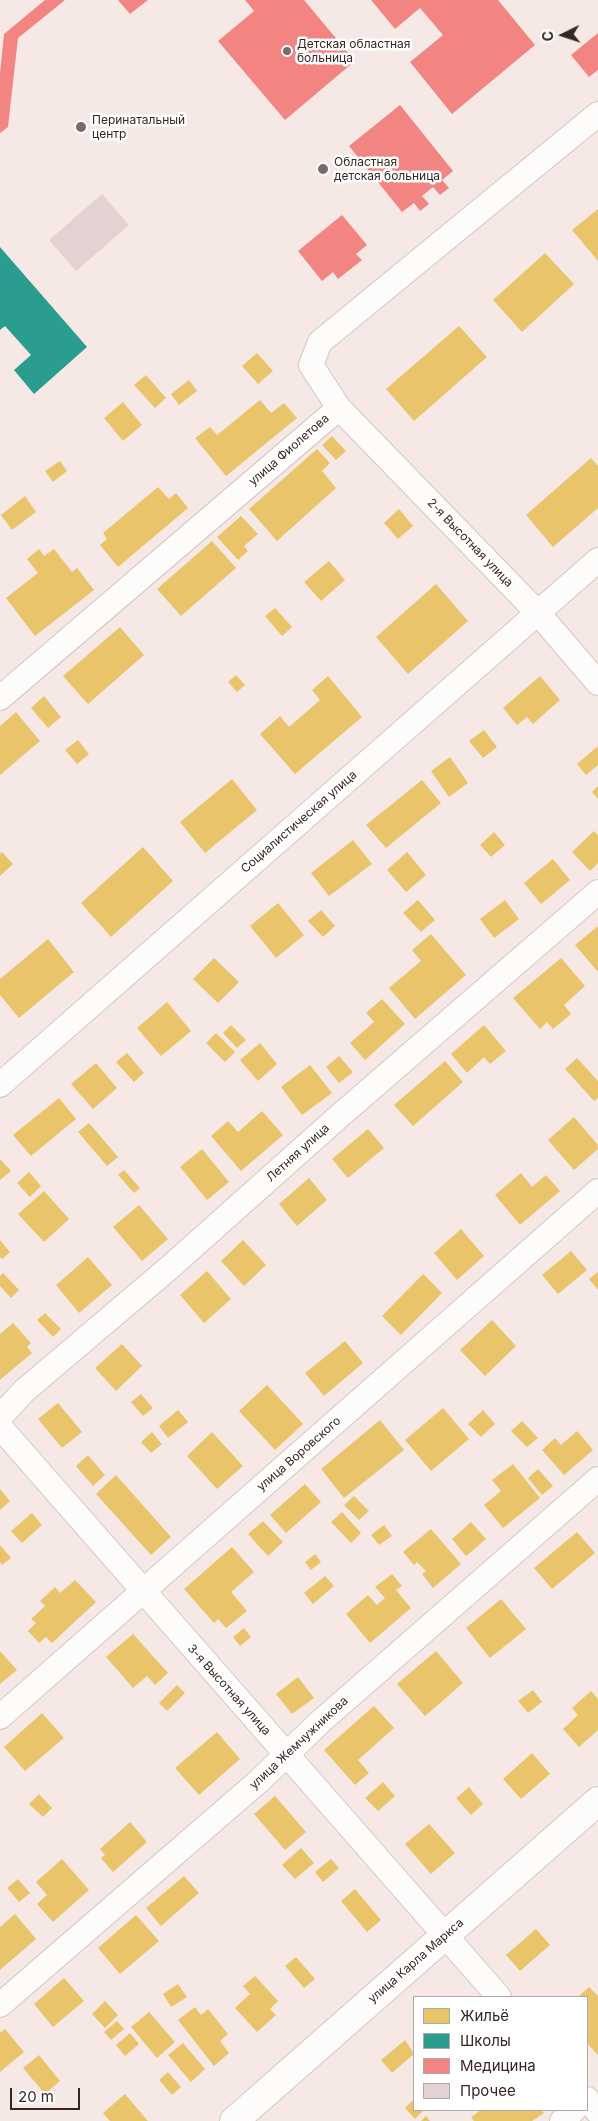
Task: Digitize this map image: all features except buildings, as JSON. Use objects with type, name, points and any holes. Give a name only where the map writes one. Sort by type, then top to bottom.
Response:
[{"type":"main road","name":"улица Карла Маркса","points":[[234,2121],[598,1800]]},
{"type":"street","name":"улица Фиолетова","points":[[0,698],[339,408],[311,365],[320,342],[598,114]]},
{"type":"street","name":"2-я Высотная улица","points":[[339,408],[538,613],[598,683]]},
{"type":"street","name":"Социалистическая улица","points":[[0,1085],[598,560]]},
{"type":"street","name":"Летняя улица","points":[[0,1416],[24,1391],[169,1268],[336,1119],[598,892]]},
{"type":"street","name":"улица Воровского","points":[[0,1717],[598,1191]]},
{"type":"street","name":"3-я Высотная улица","points":[[0,1427],[142,1592],[498,1996]]},
{"type":"street","name":"улица Жемчужникова","points":[[0,2005],[259,1781],[286,1754],[598,1479]]},
{"type":"street","points":[[588,2098],[598,2090]]},
{"type":"street","points":[[588,2100],[598,2112]]},
{"type":"street","points":[[562,2121],[573,2111]]},
{"type":"place","name":"Детская областная больница","points":[[287,51]]},
{"type":"place","name":"Перинатальный центр","points":[[81,127]]},
{"type":"place","name":"Областная детская больница","points":[[323,169]]}]
